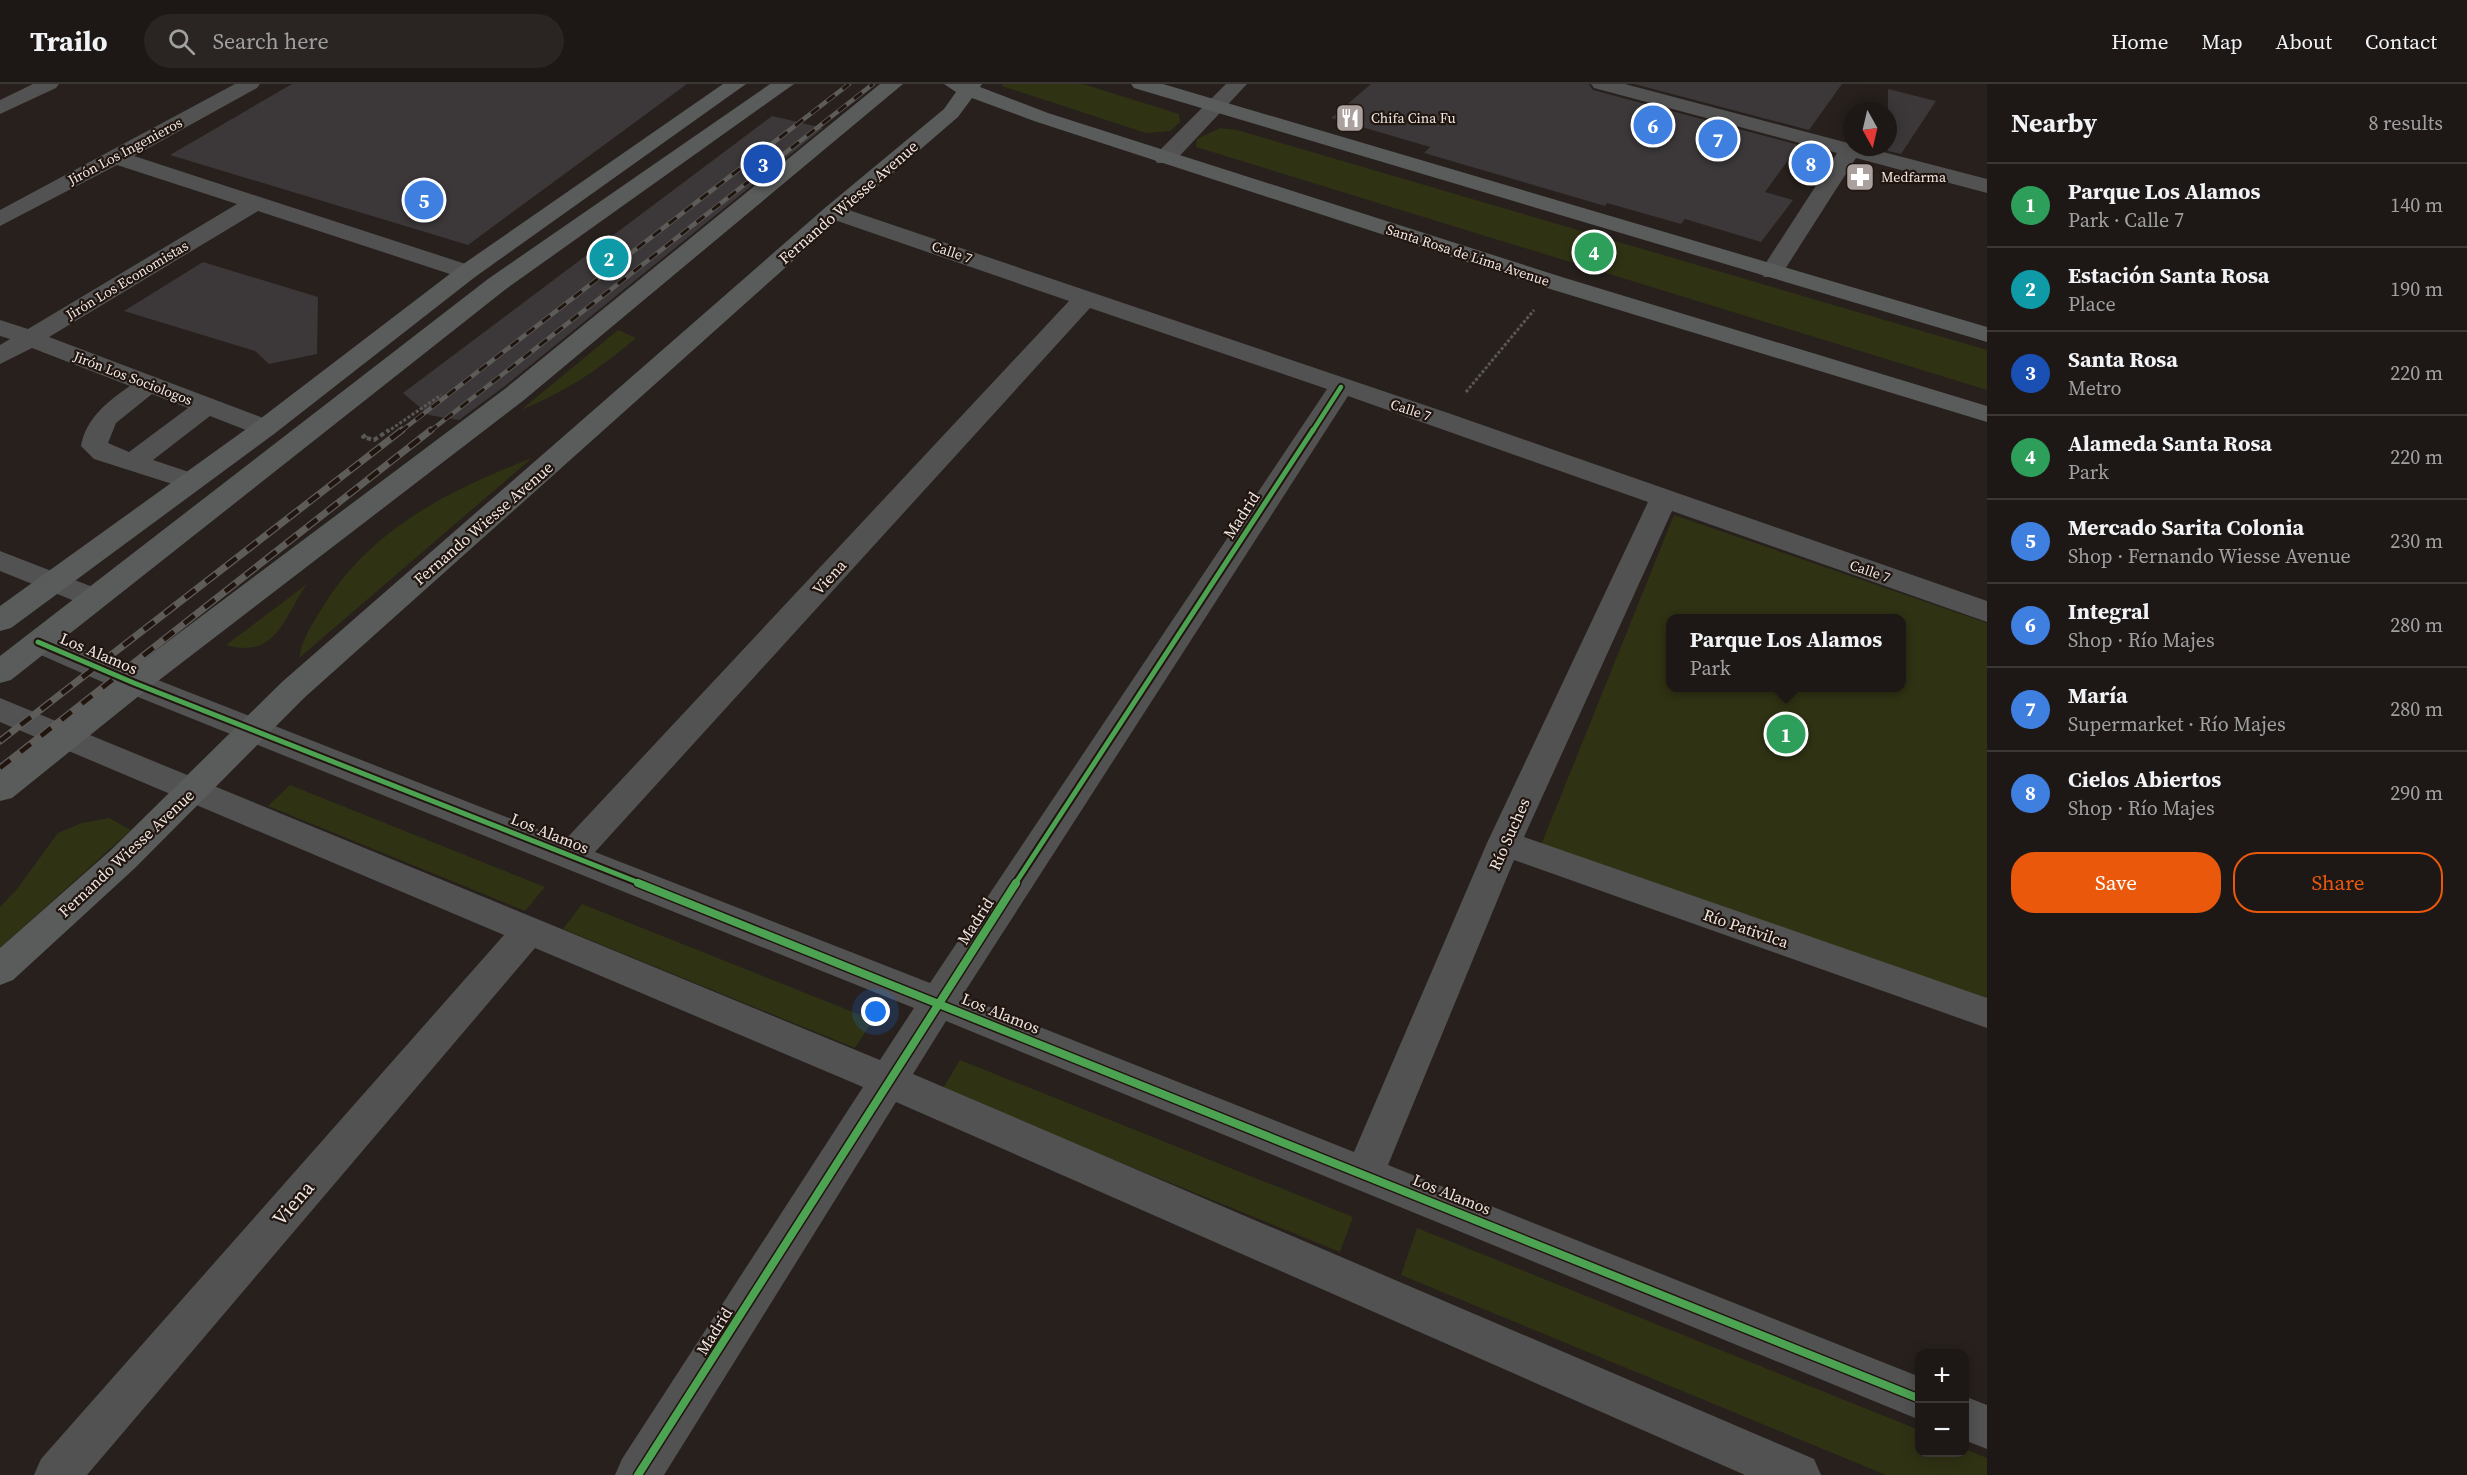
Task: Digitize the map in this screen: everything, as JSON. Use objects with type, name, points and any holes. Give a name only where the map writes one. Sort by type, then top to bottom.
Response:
[{"type":"main road","points":[[0,621],[266,428],[467,272],[736,84]]},
{"type":"main road","points":[[0,672],[497,284],[784,84]]},
{"type":"main road","points":[[0,789],[134,683],[515,394],[893,84]]},
{"type":"main road","points":[[1141,84],[1987,335]]},
{"type":"main road","name":"Santa Rosa de Lima Avenue","points":[[965,86],[1165,158],[1556,283],[1987,414]]},
{"type":"main road","name":"Fernando Wiesse Avenue","points":[[0,970],[123,859],[293,690],[834,212],[951,113],[965,86]]},
{"type":"street","points":[[0,108],[49,84]]},
{"type":"street","name":"Jirón Los Ingenieros","points":[[0,219],[250,84]]},
{"type":"street","points":[[1165,158],[1237,84]]},
{"type":"street","points":[[1601,84],[1843,148]]},
{"type":"street","points":[[113,156],[253,204],[467,272]]},
{"type":"street","points":[[1772,272],[1846,156]]},
{"type":"street","points":[[1873,156],[1987,186]]},
{"type":"street","name":"Jirón Los Economistas","points":[[0,356],[253,204]]},
{"type":"street","name":"Calle 7","points":[[834,212],[1442,420],[1663,500],[1987,612]]},
{"type":"street","name":"Viena","points":[[571,856],[1086,297]]},
{"type":"street","name":"Jirón Los Sociologos","points":[[0,327],[266,428]]},
{"type":"street","points":[[149,384],[101,423],[94,435],[94,446],[104,453],[191,482]]},
{"type":"street","name":"Madrid","points":[[638,1475],[938,1002],[1341,387]]},
{"type":"street","points":[[128,400],[185,422]]},
{"type":"street","points":[[132,463],[207,406]]},
{"type":"street","name":"Río Suches","points":[[1364,1174],[1504,843],[1663,500]]},
{"type":"street","points":[[0,560],[92,598]]},
{"type":"street","name":"Los Alamos","points":[[38,642],[134,683],[938,1002],[1915,1397]]},
{"type":"street","points":[[0,709],[889,1082],[1798,1475]]},
{"type":"street","name":"Río Pativilca","points":[[1504,843],[1987,1013]]},
{"type":"street","name":"Viena","points":[[57,1475],[528,932]]},
{"type":"street","points":[[1969,1420],[1987,1427]]},
{"type":"path","points":[[1442,420],[1556,283]]},
{"type":"path","points":[[372,430],[363,437],[374,440],[441,395]]},
{"type":"green space","points":[[1003,84],[1083,84],[1179,114],[1180,122],[1170,131],[1146,133],[1002,86]]},
{"type":"green space","points":[[1220,128],[1237,130],[1987,350],[1987,390],[1196,147],[1197,139]]},
{"type":"green space","points":[[618,330],[636,338],[582,379],[521,410]]},
{"type":"green space","points":[[532,458],[299,658],[308,631],[343,578],[389,533],[443,498]]},
{"type":"green space","points":[[1674,515],[1987,623],[1987,1002],[1541,845]]},
{"type":"green space","points":[[307,584],[285,621],[268,641],[257,646],[243,648],[226,645]]},
{"type":"green space","points":[[290,785],[545,887],[525,911],[268,806]]},
{"type":"green space","points":[[109,818],[131,830],[0,948],[0,907],[17,889],[58,833],[82,823]]},
{"type":"green space","points":[[582,904],[873,1020],[855,1048],[563,929]]},
{"type":"green space","points":[[960,1060],[1353,1217],[1340,1252],[942,1090]]},
{"type":"green space","points":[[1417,1228],[1915,1428],[1915,1457],[1969,1457],[1969,1451],[1987,1458],[1987,1475],[1886,1475],[1401,1275]]},
{"type":"building","points":[[292,84],[687,84],[468,245],[170,155]]},
{"type":"building","points":[[1371,84],[1589,84],[1593,90],[1799,145],[1765,192],[1793,200],[1761,242],[1685,219],[1681,224],[1607,203],[1605,206],[1424,153],[1430,147],[1331,118]]},
{"type":"building","points":[[1634,84],[1842,84],[1809,130]]},
{"type":"building","points":[[1888,89],[1936,101],[1901,154],[1897,153],[1897,102],[1888,102]]},
{"type":"building","points":[[772,116],[823,128],[505,386],[459,420],[429,415],[403,393]]},
{"type":"building","points":[[203,262],[318,297],[317,354],[269,364],[255,351],[124,311]]},
{"type":"railway","points":[[400,432],[849,84]]},
{"type":"railway","points":[[429,432],[873,84]]},
{"type":"railway","points":[[0,741],[402,430]]},
{"type":"railway","points":[[0,768],[431,430]]},
{"type":"cycle path","points":[[638,1475],[938,1002],[1341,387]]},
{"type":"cycle path","points":[[38,642],[134,683],[938,1002],[1915,1397]]},
{"type":"place","name":"Chifa Cina Fu","points":[[1350,118]]},
{"type":"place","name":"Integral","points":[[1653,125]]},
{"type":"place","name":"María","points":[[1718,139]]},
{"type":"place","name":"Cielos Abiertos","points":[[1811,163]]},
{"type":"place","name":"Santa Rosa","points":[[763,164]]},
{"type":"place","name":"Medfarma","points":[[1860,177]]},
{"type":"place","name":"Mercado Sarita Colonia","points":[[424,200]]},
{"type":"place","name":"Alameda Santa Rosa","points":[[1594,252]]},
{"type":"place","name":"Estación Santa Rosa","points":[[609,258]]},
{"type":"place","name":"Parque Los Alamos","points":[[1786,734]]}]
